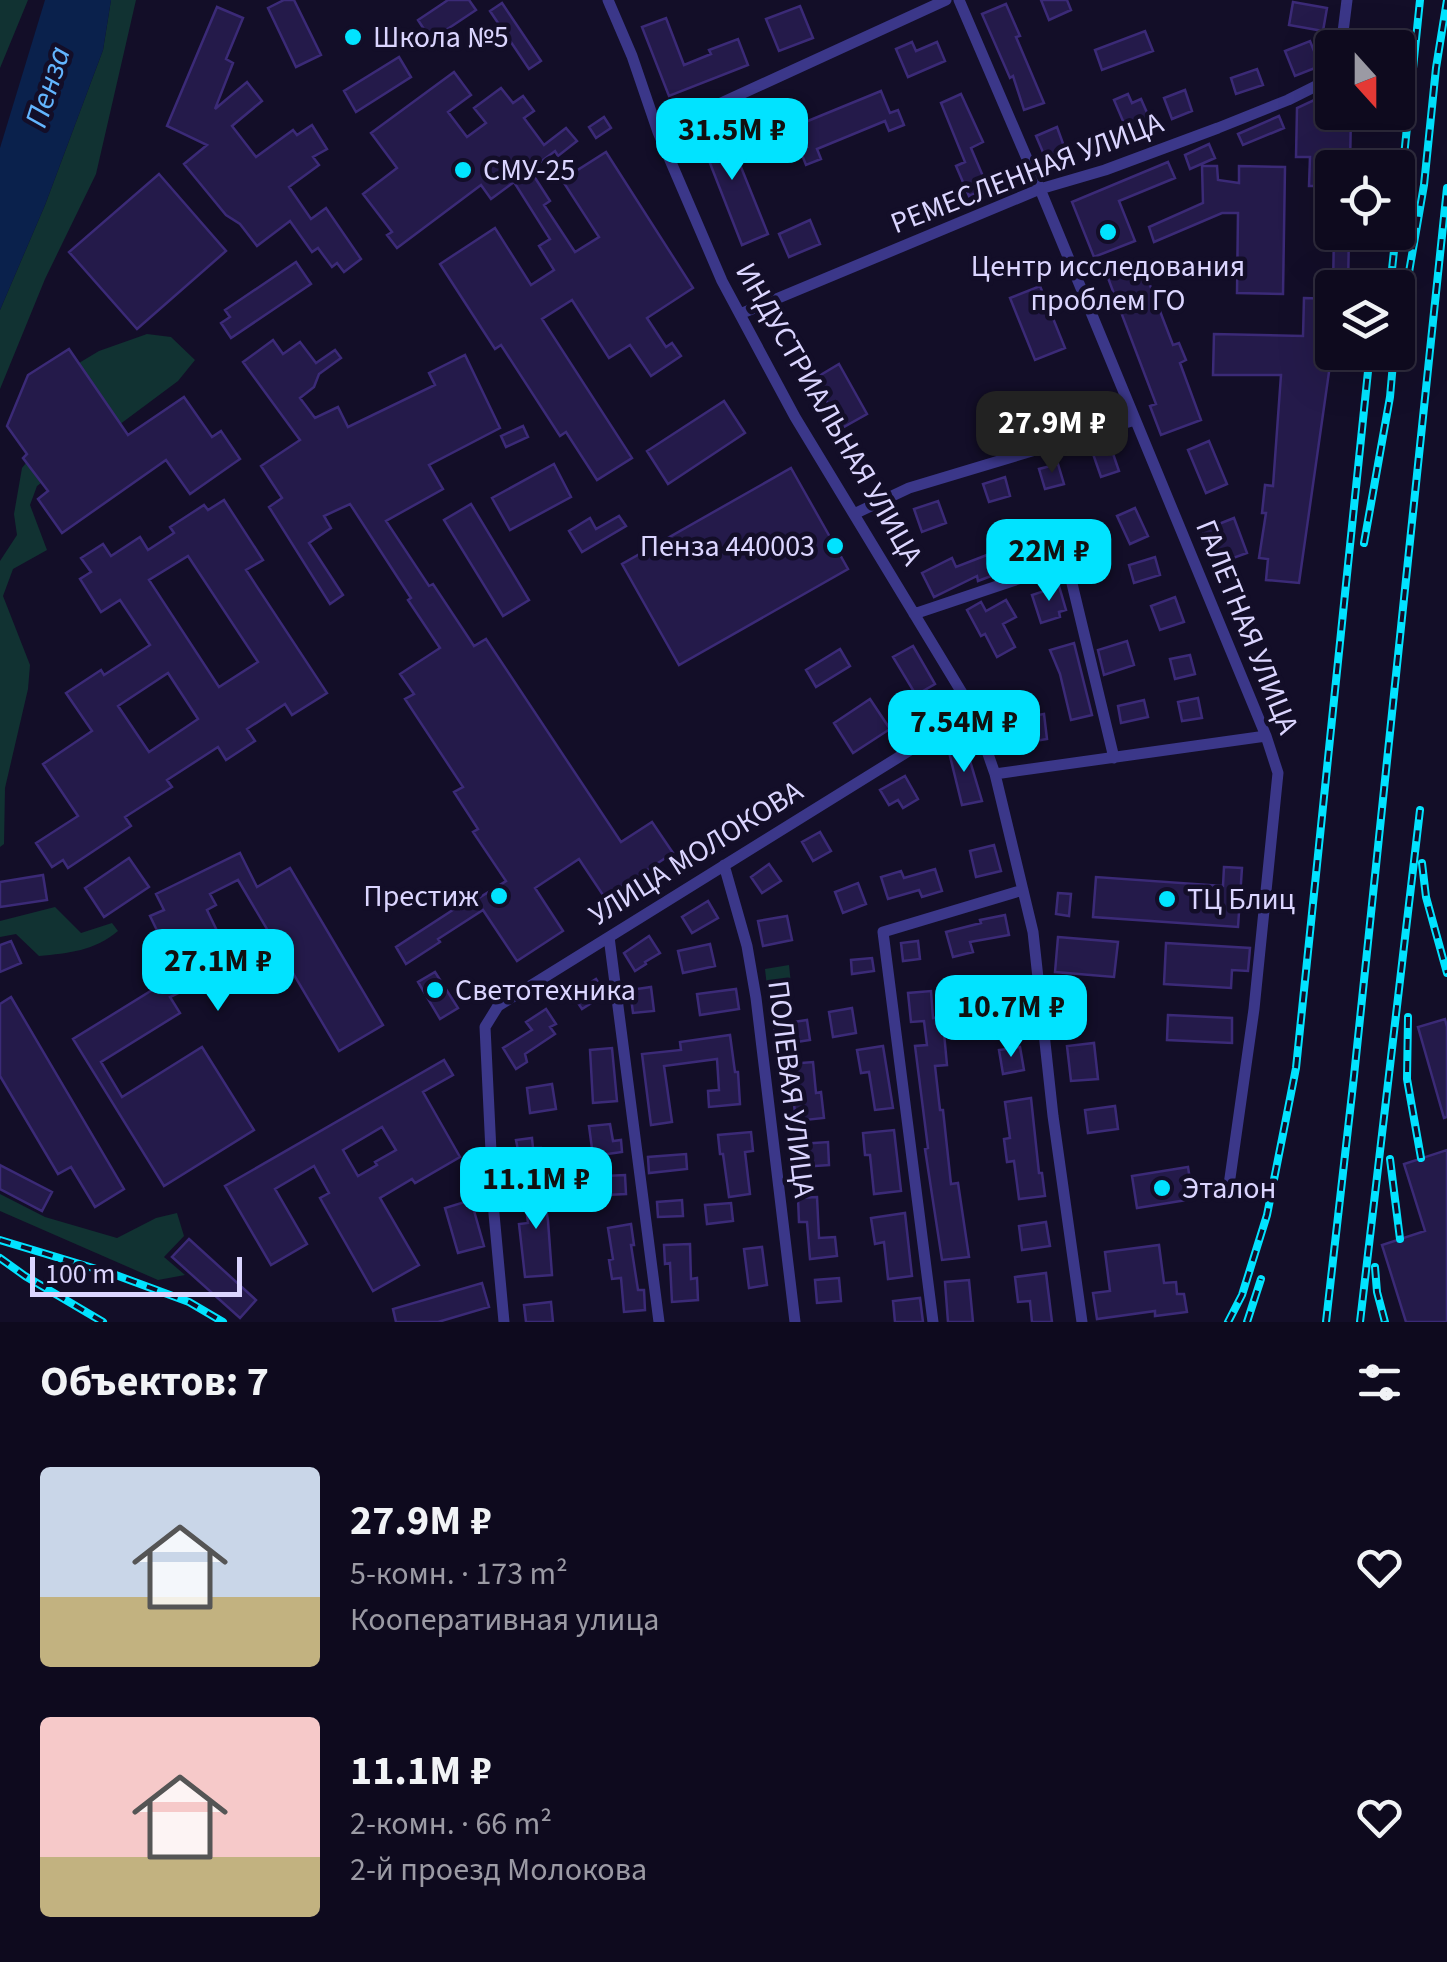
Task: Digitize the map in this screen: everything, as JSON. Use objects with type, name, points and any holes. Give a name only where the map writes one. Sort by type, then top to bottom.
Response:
[{"type":"street","name":"ИНДУСТРИАЛЬНАЯ УЛИЦА","points":[[608,0],[658,132],[722,281],[795,417],[973,711],[995,774],[1033,932],[1082,1322]]},
{"type":"street","points":[[658,132],[946,0]]},
{"type":"street","name":"ГАЛЕТНАЯ УЛИЦА","points":[[959,0],[1266,736],[1278,773],[1254,1008],[1228,1192]]},
{"type":"street","points":[[1343,30],[1346,0]]},
{"type":"street","name":"РЕМЕСЛЕННАЯ УЛИЦА","points":[[740,314],[1040,189],[1106,170],[1315,86]]},
{"type":"street","points":[[854,514],[909,488],[1135,420]]},
{"type":"street","points":[[914,614],[1060,565],[1069,571],[1114,758]]},
{"type":"street","name":"УЛИЦА МОЛОКОВА","points":[[504,1322],[494,1214],[485,1027],[498,1006],[973,711]]},
{"type":"street","points":[[995,774],[1266,736]]},
{"type":"street","name":"ПОЛЕВАЯ УЛИЦА","points":[[724,865],[747,946],[756,998],[795,1322]]},
{"type":"street","points":[[933,1322],[883,932],[1023,890]]},
{"type":"street","points":[[609,936],[659,1322]]},
{"type":"green space","points":[[0,0],[28,0],[0,68]]},
{"type":"green space","points":[[111,0],[136,0],[96,174],[45,279],[0,389],[0,310],[45,205],[103,50]]},
{"type":"green space","points":[[147,334],[171,337],[195,360],[178,381],[37,486],[30,505],[47,550],[13,569],[3,596],[30,665],[5,788],[4,844],[0,847],[0,561],[17,535],[14,514],[22,468],[79,363],[99,351]]},
{"type":"green space","points":[[55,907],[81,933],[112,923],[118,931],[90,947],[39,956],[16,934],[0,937],[0,921]]},
{"type":"green space","points":[[789,965],[791,984],[767,987],[765,969]]},
{"type":"green space","points":[[0,1194],[45,1217],[117,1238],[156,1218],[177,1213],[184,1236],[164,1257],[185,1275],[158,1280],[0,1211]]},
{"type":"water","name":"Пенза","points":[[45,0],[111,0],[103,50],[45,205],[0,310],[0,148]]},
{"type":"building","points":[[294,0],[321,55],[296,67],[268,8]]},
{"type":"building","points":[[448,0],[469,0],[476,10],[431,40],[418,20]]},
{"type":"building","points":[[1041,0],[1067,0],[1071,10],[1049,20]]},
{"type":"building","points":[[1293,2],[1327,8],[1323,30],[1289,25]]},
{"type":"building","points":[[502,3],[541,61],[529,69],[490,11]]},
{"type":"building","points":[[1006,4],[1044,103],[1024,110],[1013,76],[1010,78],[982,14]]},
{"type":"building","points":[[800,6],[813,38],[779,51],[766,19]]},
{"type":"building","points":[[217,7],[243,18],[226,59],[233,63],[215,109],[247,82],[262,101],[232,126],[256,157],[293,130],[297,135],[312,125],[327,149],[313,157],[319,165],[289,187],[311,219],[326,208],[361,259],[344,272],[337,263],[332,267],[318,248],[312,252],[290,221],[257,246],[184,164],[207,145],[167,126]]},
{"type":"building","points":[[666,18],[684,65],[738,39],[748,65],[669,96],[642,27]]},
{"type":"building","points":[[1145,31],[1153,51],[1102,70],[1095,50]]},
{"type":"building","points":[[1310,41],[1315,68],[1295,76],[1285,51]]},
{"type":"building","points":[[912,42],[916,51],[937,42],[945,61],[908,77],[896,49]]},
{"type":"building","points":[[399,57],[411,77],[356,112],[344,91]]},
{"type":"building","points":[[1257,69],[1263,85],[1236,94],[1231,78]]},
{"type":"building","points":[[454,72],[471,95],[448,112],[467,137],[486,123],[474,108],[501,88],[513,103],[523,96],[534,111],[524,118],[544,145],[566,128],[577,141],[558,156],[555,151],[530,170],[550,201],[544,205],[575,252],[599,237],[562,180],[606,152],[693,288],[647,318],[666,347],[672,343],[681,356],[651,376],[630,345],[609,358],[572,300],[542,319],[632,458],[597,480],[566,432],[560,436],[501,345],[495,349],[440,264],[495,228],[531,285],[554,270],[539,246],[550,239],[514,182],[491,199],[481,185],[397,248],[387,235],[392,232],[363,194],[397,168],[371,133]]},
{"type":"building","points":[[1185,90],[1192,111],[1172,119],[1164,98]]},
{"type":"building","points":[[881,91],[890,113],[898,110],[904,125],[889,131],[885,121],[817,149],[821,159],[806,165],[800,150],[807,147],[798,125]]},
{"type":"building","points":[[961,94],[983,142],[971,148],[988,188],[969,196],[956,166],[965,162],[941,103]]},
{"type":"building","points":[[1128,94],[1132,103],[1141,99],[1155,131],[1132,142],[1114,100]]},
{"type":"building","points":[[1315,100],[1315,130],[1351,130],[1350,150],[1315,150],[1315,186],[1309,186],[1310,157],[1296,157],[1297,108]]},
{"type":"building","points":[[767,104],[777,129],[757,137],[747,112]]},
{"type":"building","points":[[1279,116],[1284,128],[1243,145],[1238,134]]},
{"type":"building","points":[[604,117],[611,128],[596,138],[589,127]]},
{"type":"building","points":[[722,120],[768,234],[742,245],[697,130]]},
{"type":"building","points":[[1057,127],[1065,149],[1045,157],[1036,136]]},
{"type":"building","points":[[1209,144],[1215,158],[1190,169],[1185,155]]},
{"type":"building","name":"Центр исследования проблем ГО","points":[[1168,162],[1175,178],[1119,201],[1135,241],[1094,257],[1072,202]]},
{"type":"building","points":[[1202,166],[1217,166],[1218,180],[1239,183],[1239,166],[1285,167],[1283,294],[1237,293],[1238,213],[1222,213],[1154,242],[1149,227],[1203,203]]},
{"type":"building","points":[[159,174],[226,251],[137,329],[69,252]]},
{"type":"building","points":[[810,220],[820,244],[789,257],[779,234]]},
{"type":"building","points":[[1334,250],[1349,250],[1348,270],[1333,270]]},
{"type":"building","points":[[296,262],[311,284],[231,338],[221,323],[230,317],[225,310]]},
{"type":"building","points":[[1148,262],[1154,278],[1148,280],[1173,345],[1179,343],[1186,360],[1180,363],[1201,420],[1161,435],[1150,406],[1156,404],[1108,278]]},
{"type":"building","points":[[1040,286],[1065,348],[1035,360],[1010,298]]},
{"type":"building","points":[[1304,298],[1315,298],[1315,370],[1329,370],[1299,583],[1266,580],[1268,559],[1259,558],[1266,513],[1262,513],[1265,485],[1273,486],[1281,375],[1213,375],[1214,334],[1303,336]]},
{"type":"building","points":[[273,340],[283,354],[300,342],[316,363],[335,350],[341,358],[319,374],[314,387],[300,398],[315,418],[338,407],[348,427],[435,385],[429,373],[465,355],[500,428],[429,465],[443,489],[386,521],[474,646],[486,639],[621,842],[652,822],[673,853],[605,898],[579,859],[535,888],[563,931],[517,961],[483,910],[406,964],[396,947],[506,881],[473,832],[478,829],[454,792],[463,787],[405,699],[414,694],[400,674],[440,648],[408,600],[411,598],[350,504],[324,516],[331,528],[309,543],[343,595],[330,604],[269,507],[282,498],[261,466],[300,440],[243,362]]},
{"type":"building","points":[[69,349],[128,435],[184,397],[212,437],[221,431],[240,459],[190,494],[166,460],[62,533],[38,499],[48,491],[23,458],[27,454],[7,426],[28,375]]},
{"type":"building","points":[[839,364],[867,414],[842,428],[814,379]]},
{"type":"building","points":[[724,401],[745,433],[668,484],[647,451]]},
{"type":"building","points":[[523,426],[528,437],[506,447],[501,436]]},
{"type":"building","points":[[1209,441],[1227,484],[1206,493],[1188,450]]},
{"type":"building","points":[[1109,442],[1119,471],[1101,477],[1091,448]]},
{"type":"building","points":[[554,464],[571,497],[510,530],[492,498]]},
{"type":"building","points":[[1058,464],[1064,484],[1045,489],[1039,469]]},
{"type":"building","points":[[791,468],[848,569],[679,665],[622,564]]},
{"type":"building","points":[[1005,477],[1010,496],[989,502],[983,484]]},
{"type":"building","points":[[224,500],[263,560],[246,570],[327,693],[292,715],[285,704],[247,729],[255,741],[226,760],[218,747],[167,780],[172,787],[125,817],[131,826],[68,868],[63,860],[52,867],[36,843],[78,816],[43,764],[92,731],[66,693],[101,670],[104,675],[150,645],[120,600],[101,612],[80,579],[91,572],[81,558],[103,544],[111,556],[140,537],[148,550],[174,533],[170,527],[204,505],[208,510]],"holes":[[[188,556],[258,662],[219,687],[149,580]],[[168,673],[198,719],[149,752],[118,706]]]},
{"type":"building","points":[[938,501],[946,523],[922,532],[914,509]]},
{"type":"building","points":[[471,504],[529,600],[503,616],[444,520]]},
{"type":"building","points":[[1135,508],[1148,536],[1130,544],[1117,516]]},
{"type":"building","points":[[619,516],[626,526],[582,552],[569,531],[590,518],[596,529]]},
{"type":"building","points":[[1234,518],[1247,553],[1214,565],[1201,531]]},
{"type":"building","points":[[1026,528],[1038,560],[1018,567],[1006,535]]},
{"type":"building","points":[[987,555],[994,575],[978,581],[977,576],[934,597],[922,573],[952,558],[956,567]]},
{"type":"building","points":[[1155,557],[1160,575],[1134,583],[1129,565]]},
{"type":"building","points":[[1059,586],[1066,610],[1059,612],[1060,617],[1041,623],[1032,595]]},
{"type":"building","points":[[1175,597],[1184,622],[1160,630],[1151,606]]},
{"type":"building","points":[[1006,600],[1016,617],[1003,624],[1015,647],[997,657],[967,610],[981,602],[986,611]]},
{"type":"building","points":[[1127,641],[1134,665],[1104,675],[1098,650]]},
{"type":"building","points":[[1074,643],[1092,715],[1071,720],[1050,650]]},
{"type":"building","points":[[913,646],[935,684],[916,695],[893,657]]},
{"type":"building","points":[[840,649],[850,666],[816,687],[806,670]]},
{"type":"building","points":[[1190,655],[1195,674],[1175,679],[1170,659]]},
{"type":"building","points":[[1198,698],[1202,718],[1182,721],[1178,702]]},
{"type":"building","points":[[870,699],[890,729],[853,753],[834,723]]},
{"type":"building","points":[[1144,700],[1148,717],[1121,723],[1118,706]]},
{"type":"building","points":[[1030,705],[1032,716],[1044,714],[1047,739],[1023,743],[1017,707]]},
{"type":"building","points":[[965,744],[982,801],[962,805],[948,748]]},
{"type":"building","points":[[905,776],[918,799],[903,808],[898,800],[889,805],[880,790]]},
{"type":"building","points":[[820,832],[831,851],[813,861],[802,842]]},
{"type":"building","points":[[994,845],[1001,871],[976,877],[970,851]]},
{"type":"building","points":[[240,853],[257,887],[290,868],[383,1025],[339,1051],[238,880],[210,894],[216,905],[207,910],[234,966],[170,997],[180,1013],[101,1062],[122,1097],[202,1047],[254,1130],[164,1186],[73,1039],[178,974],[150,916],[164,910],[156,894]]},
{"type":"building","points":[[129,858],[149,887],[104,917],[85,888]]},
{"type":"building","points":[[769,864],[781,881],[762,893],[751,877]]},
{"type":"building","name":"ТЦ Блиц","points":[[1224,867],[1242,868],[1238,927],[1093,917],[1096,877],[1223,886]]},
{"type":"building","points":[[935,869],[942,891],[922,897],[919,890],[888,899],[881,877],[901,871],[904,878]]},
{"type":"building","points":[[43,875],[47,900],[0,907],[0,882]]},
{"type":"building","points":[[858,883],[866,904],[843,913],[835,892]]},
{"type":"building","points":[[1058,893],[1071,894],[1069,916],[1056,914]]},
{"type":"building","points":[[708,901],[718,918],[692,933],[682,917]]},
{"type":"building","points":[[1005,915],[1009,935],[970,942],[973,952],[953,957],[946,932]]},
{"type":"building","points":[[787,916],[792,940],[763,946],[758,921]]},
{"type":"building","points":[[649,936],[660,953],[635,971],[624,953]]},
{"type":"building","points":[[1058,937],[1118,942],[1114,977],[1055,972]]},
{"type":"building","points":[[11,941],[21,963],[0,972],[0,945]]},
{"type":"building","points":[[918,941],[920,959],[903,961],[901,943]]},
{"type":"building","points":[[1166,943],[1250,948],[1248,971],[1232,970],[1231,988],[1164,984]]},
{"type":"building","points":[[710,944],[715,966],[683,973],[678,951]]},
{"type":"building","points":[[872,958],[874,971],[852,974],[851,960]]},
{"type":"building","name":"Светотехника","points":[[435,972],[458,1008],[440,1019],[418,982]]},
{"type":"building","points":[[596,979],[602,993],[607,993],[582,1009],[572,994]]},
{"type":"building","points":[[651,987],[654,1011],[633,1013],[630,990]]},
{"type":"building","points":[[736,989],[739,1009],[700,1015],[697,994]]},
{"type":"building","points":[[931,991],[933,1018],[949,1016],[951,1032],[944,1033],[947,1065],[935,1066],[951,1184],[958,1183],[969,1257],[942,1260],[915,1046],[927,1045],[924,1021],[911,1022],[908,993]]},
{"type":"building","points":[[11,997],[124,1189],[95,1207],[71,1167],[58,1174],[0,1076],[0,1004]]},
{"type":"building","points":[[1015,1000],[1019,1025],[999,1028],[995,1003]]},
{"type":"building","points":[[852,1008],[856,1033],[833,1037],[829,1012]]},
{"type":"building","points":[[546,1009],[556,1024],[550,1027],[555,1034],[525,1054],[527,1062],[516,1069],[503,1048],[532,1030],[526,1022]]},
{"type":"building","points":[[1168,1015],[1232,1018],[1232,1043],[1167,1040]]},
{"type":"building","points":[[1445,1019],[1447,1117],[1444,1118],[1418,1027]]},
{"type":"building","points":[[807,1020],[810,1040],[777,1045],[774,1025]]},
{"type":"building","points":[[730,1035],[740,1104],[709,1107],[708,1091],[719,1090],[717,1059],[664,1066],[672,1122],[651,1125],[642,1054],[681,1050],[680,1042]]},
{"type":"building","points":[[1094,1043],[1098,1079],[1071,1081],[1067,1046]]},
{"type":"building","points":[[883,1046],[893,1108],[875,1110],[869,1072],[861,1073],[857,1050]]},
{"type":"building","points":[[1020,1047],[1024,1070],[1003,1074],[999,1050]]},
{"type":"building","points":[[612,1048],[617,1101],[593,1103],[590,1050]]},
{"type":"building","points":[[444,1060],[453,1075],[423,1092],[460,1157],[380,1198],[419,1265],[373,1291],[320,1198],[329,1193],[314,1166],[275,1189],[307,1244],[271,1265],[225,1186]],"holes":[[[382,1127],[396,1150],[358,1176],[343,1150]]]},
{"type":"building","points":[[813,1062],[816,1093],[821,1092],[824,1118],[796,1121],[789,1064]]},
{"type":"building","points":[[552,1084],[556,1109],[530,1113],[527,1088]]},
{"type":"building","points":[[1031,1098],[1045,1196],[1019,1199],[1014,1161],[1007,1162],[1004,1139],[1010,1138],[1005,1102]]},
{"type":"building","points":[[1115,1106],[1118,1129],[1088,1133],[1085,1110]]},
{"type":"building","points":[[610,1124],[613,1141],[621,1140],[622,1152],[593,1156],[589,1126]]},
{"type":"building","points":[[894,1130],[901,1191],[874,1194],[863,1133]]},
{"type":"building","points":[[751,1132],[753,1151],[745,1152],[750,1194],[729,1197],[718,1135]]},
{"type":"building","points":[[532,1138],[533,1148],[541,1148],[542,1161],[521,1166],[516,1140]]},
{"type":"building","points":[[828,1142],[829,1165],[801,1167],[800,1144]]},
{"type":"building","points":[[1447,1150],[1447,1322],[1406,1322],[1382,1245],[1425,1231],[1404,1164]]},
{"type":"building","points":[[686,1154],[687,1169],[649,1173],[648,1157]]},
{"type":"building","points":[[0,1165],[52,1192],[42,1211],[0,1189]]},
{"type":"building","name":"Эталон","points":[[1188,1167],[1193,1199],[1137,1208],[1132,1176]]},
{"type":"building","points":[[625,1175],[626,1194],[606,1195],[605,1176]]},
{"type":"building","points":[[542,1180],[552,1275],[525,1277],[519,1224],[528,1223],[523,1181]]},
{"type":"building","points":[[817,1197],[819,1238],[835,1237],[837,1256],[810,1259],[807,1222],[799,1222],[798,1198]]},
{"type":"building","points":[[471,1200],[484,1246],[458,1253],[445,1208]]},
{"type":"building","points":[[682,1200],[683,1216],[658,1217],[657,1202]]},
{"type":"building","points":[[731,1203],[733,1221],[707,1224],[705,1205]]},
{"type":"building","points":[[905,1213],[912,1276],[888,1279],[884,1242],[875,1244],[871,1218]]},
{"type":"building","points":[[1046,1222],[1050,1246],[1022,1250],[1019,1226]]},
{"type":"building","points":[[631,1224],[638,1290],[644,1290],[645,1310],[624,1312],[621,1278],[612,1279],[608,1228]]},
{"type":"building","points":[[189,1239],[256,1300],[240,1318],[172,1257]]},
{"type":"building","points":[[690,1244],[691,1279],[697,1278],[698,1300],[672,1302],[670,1263],[665,1264],[664,1245]]},
{"type":"building","points":[[1159,1245],[1164,1283],[1176,1282],[1177,1294],[1184,1294],[1187,1312],[1155,1316],[1155,1311],[1097,1319],[1093,1293],[1110,1291],[1105,1252]]},
{"type":"building","points":[[762,1247],[767,1285],[749,1288],[744,1249]]},
{"type":"building","points":[[1046,1273],[1052,1322],[1032,1322],[1030,1301],[1018,1302],[1015,1277]]},
{"type":"building","points":[[839,1278],[841,1301],[817,1303],[815,1280]]},
{"type":"building","points":[[969,1280],[973,1322],[948,1322],[945,1282]]},
{"type":"building","points":[[482,1283],[489,1307],[438,1322],[396,1322],[393,1309]]},
{"type":"building","points":[[920,1298],[923,1322],[895,1322],[893,1301]]},
{"type":"building","points":[[551,1302],[553,1322],[526,1322],[524,1305]]},
{"type":"railway","points":[[1405,150],[1420,0]]},
{"type":"railway","points":[[1409,270],[1447,0]]},
{"type":"railway","points":[[1326,1322],[1447,188]]},
{"type":"railway","points":[[1392,270],[1394,250]]},
{"type":"railway","points":[[1228,1322],[1242,1295],[1267,1215],[1296,1068],[1368,370]]},
{"type":"railway","points":[[1364,543],[1392,370]]},
{"type":"railway","points":[[1360,1322],[1420,810]]},
{"type":"railway","points":[[1422,863],[1426,897],[1447,973]]},
{"type":"railway","points":[[1408,1017],[1407,1079],[1421,1158]]},
{"type":"railway","points":[[1390,1159],[1400,1239]]},
{"type":"railway","points":[[0,1240],[113,1274],[189,1302],[223,1322]]},
{"type":"railway","points":[[0,1258],[103,1322]]},
{"type":"railway","points":[[1375,1267],[1385,1322]]},
{"type":"railway","points":[[1247,1322],[1261,1279]]},
{"type":"place","name":"Школа №5","points":[[353,37]]},
{"type":"place","name":"СМУ-25","points":[[463,170]]},
{"type":"place","name":"Центр исследования проблем ГО","points":[[1108,232]]},
{"type":"place","name":"Пенза 440003","points":[[835,546]]},
{"type":"place","name":"Престиж","points":[[499,896]]},
{"type":"place","name":"ТЦ Блиц","points":[[1167,899]]},
{"type":"place","name":"Светотехника","points":[[435,990]]},
{"type":"place","name":"Эталон","points":[[1162,1188]]}]
